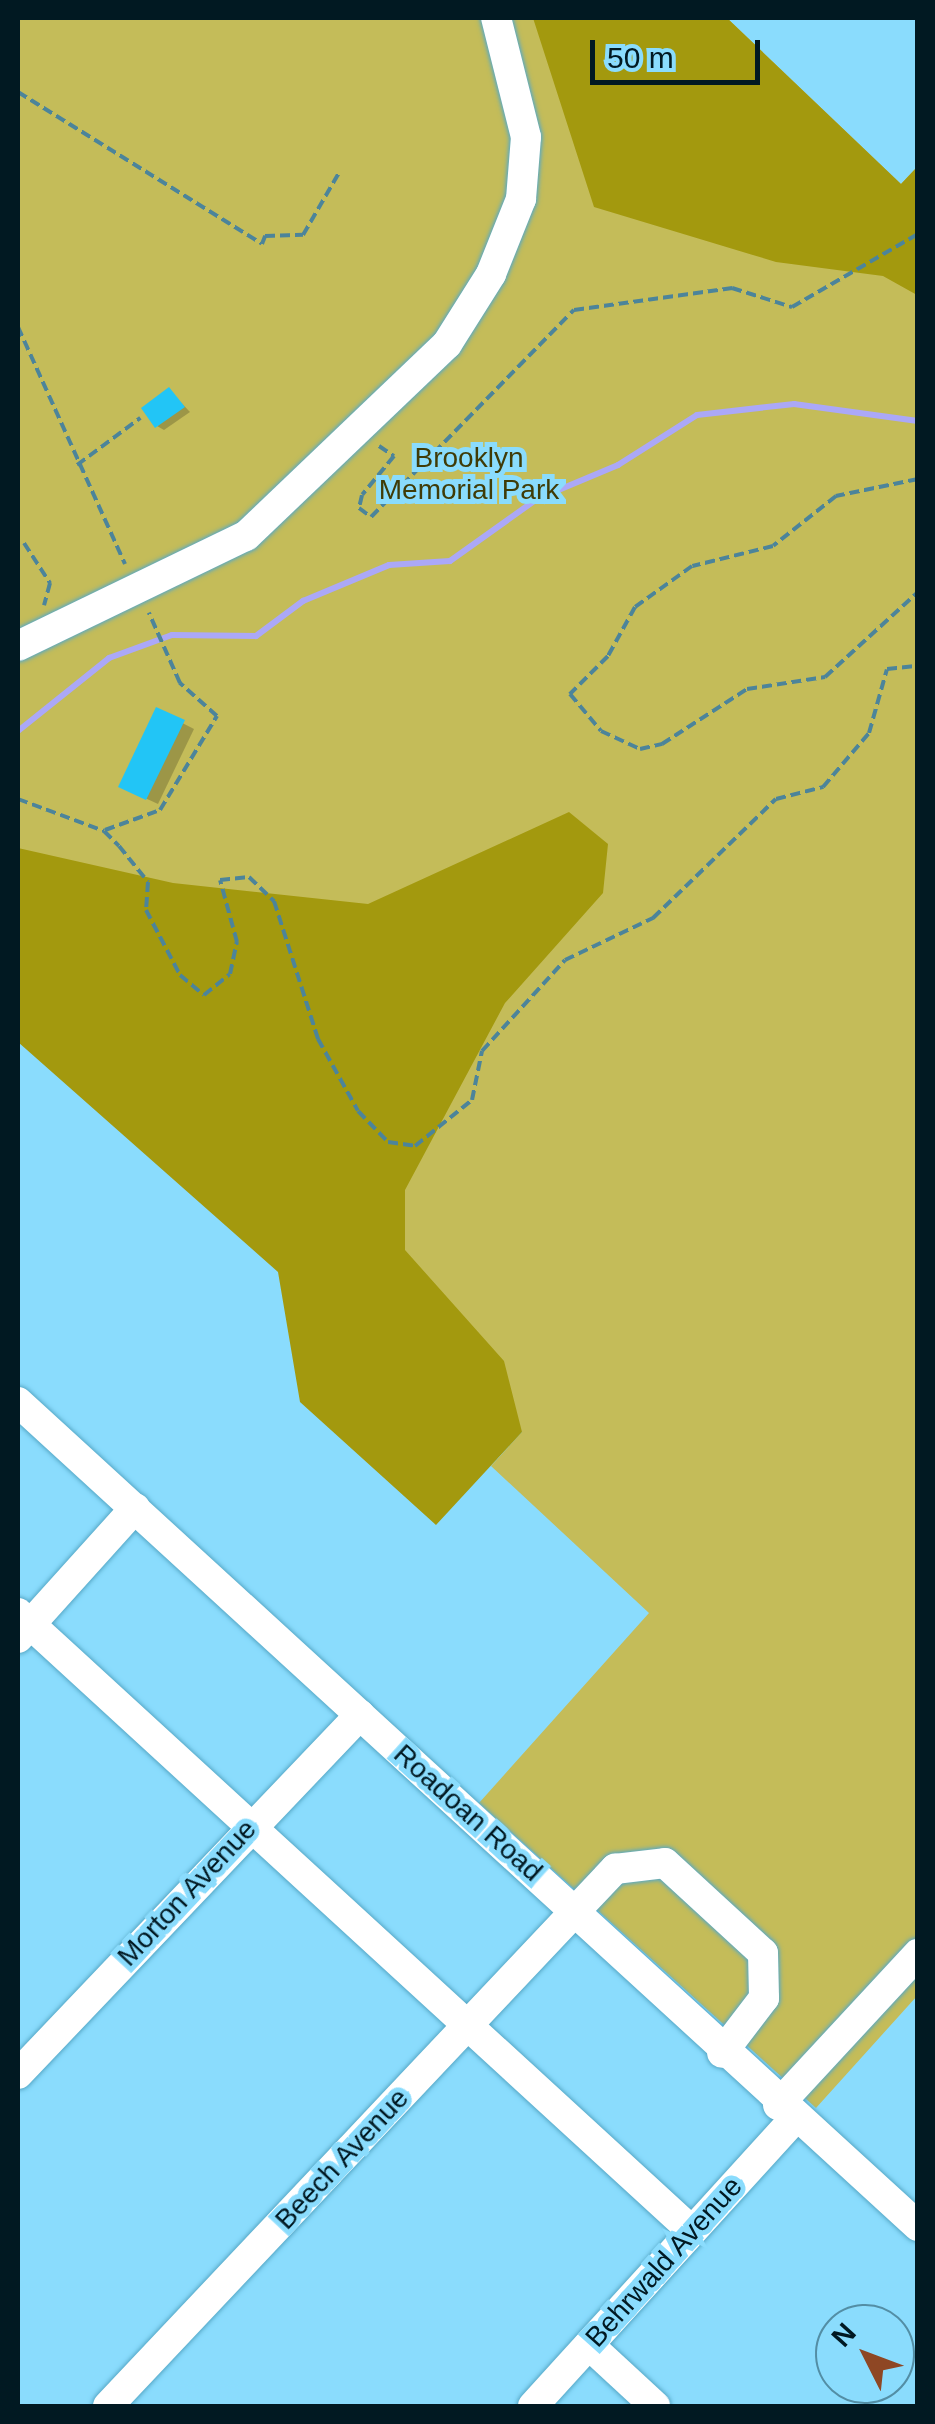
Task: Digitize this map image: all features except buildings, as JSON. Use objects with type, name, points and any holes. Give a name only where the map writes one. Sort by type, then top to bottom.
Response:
[{"type":"street","points":[[27,642],[145,605],[246,536],[298,493],[447,344],[491,274],[521,199],[526,137],[496,18]]},
{"type":"street","name":"Roadoan Road","points":[[18,1402],[572,1906],[787,2111],[912,2211]]},
{"type":"street","points":[[135,1508],[22,1626],[251,1824],[692,2231]]},
{"type":"street","name":"Morton Avenue","points":[[18,2074],[251,1824],[360,1715]]},
{"type":"street","name":"Beech Avenue","points":[[108,2406],[468,2026],[572,1906],[615,1869],[665,1863],[751,1936],[768,1975],[764,1998],[722,2052]]},
{"type":"street","name":"Behrwald Avenue","points":[[532,2406],[692,2231],[918,1954]]},
{"type":"street","points":[[589,2345],[655,2406]]},
{"type":"path","points":[[18,92],[262,244],[266,236],[302,235],[340,171]]},
{"type":"path","points":[[375,447],[394,456],[362,495],[359,508],[371,517],[584,305],[732,288],[792,307],[918,234]]},
{"type":"path","points":[[18,327],[166,655],[216,716],[160,810],[104,831]]},
{"type":"path","points":[[77,465],[140,418]]},
{"type":"path","points":[[918,479],[836,496],[773,546],[692,566],[635,607],[608,656],[570,694],[601,731],[640,749],[662,744],[748,690],[826,677],[918,592]]},
{"type":"path","points":[[24,544],[50,583],[27,642]]},
{"type":"path","points":[[18,799],[104,831],[148,882],[146,910],[188,988],[204,995],[230,974],[238,942],[220,880],[248,877],[274,900],[318,1039],[358,1111],[388,1142],[415,1146],[472,1100],[482,1051],[564,960],[653,918],[776,800],[823,787],[869,732],[887,670],[918,666]]},
{"type":"green space","name":"Brooklyn Memorial Park","points":[[18,18],[727,18],[901,184],[917,167],[917,1996],[816,2108],[479,1803],[649,1613],[491,1466],[522,1432],[18,1042]]},
{"type":"shaded area","points":[[533,18],[727,18],[901,184],[917,167],[917,295],[883,276],[776,262],[594,207]]},
{"type":"shaded area","points":[[569,812],[608,844],[603,893],[505,1003],[405,1190],[405,1250],[504,1361],[522,1432],[436,1525],[300,1402],[278,1272],[18,1042],[18,848],[173,883],[368,904]]},
{"type":"waterway","points":[[18,731],[109,658],[172,635],[256,636],[303,601],[389,565],[450,561],[537,499],[618,465],[697,415],[794,404],[918,421]]}]
